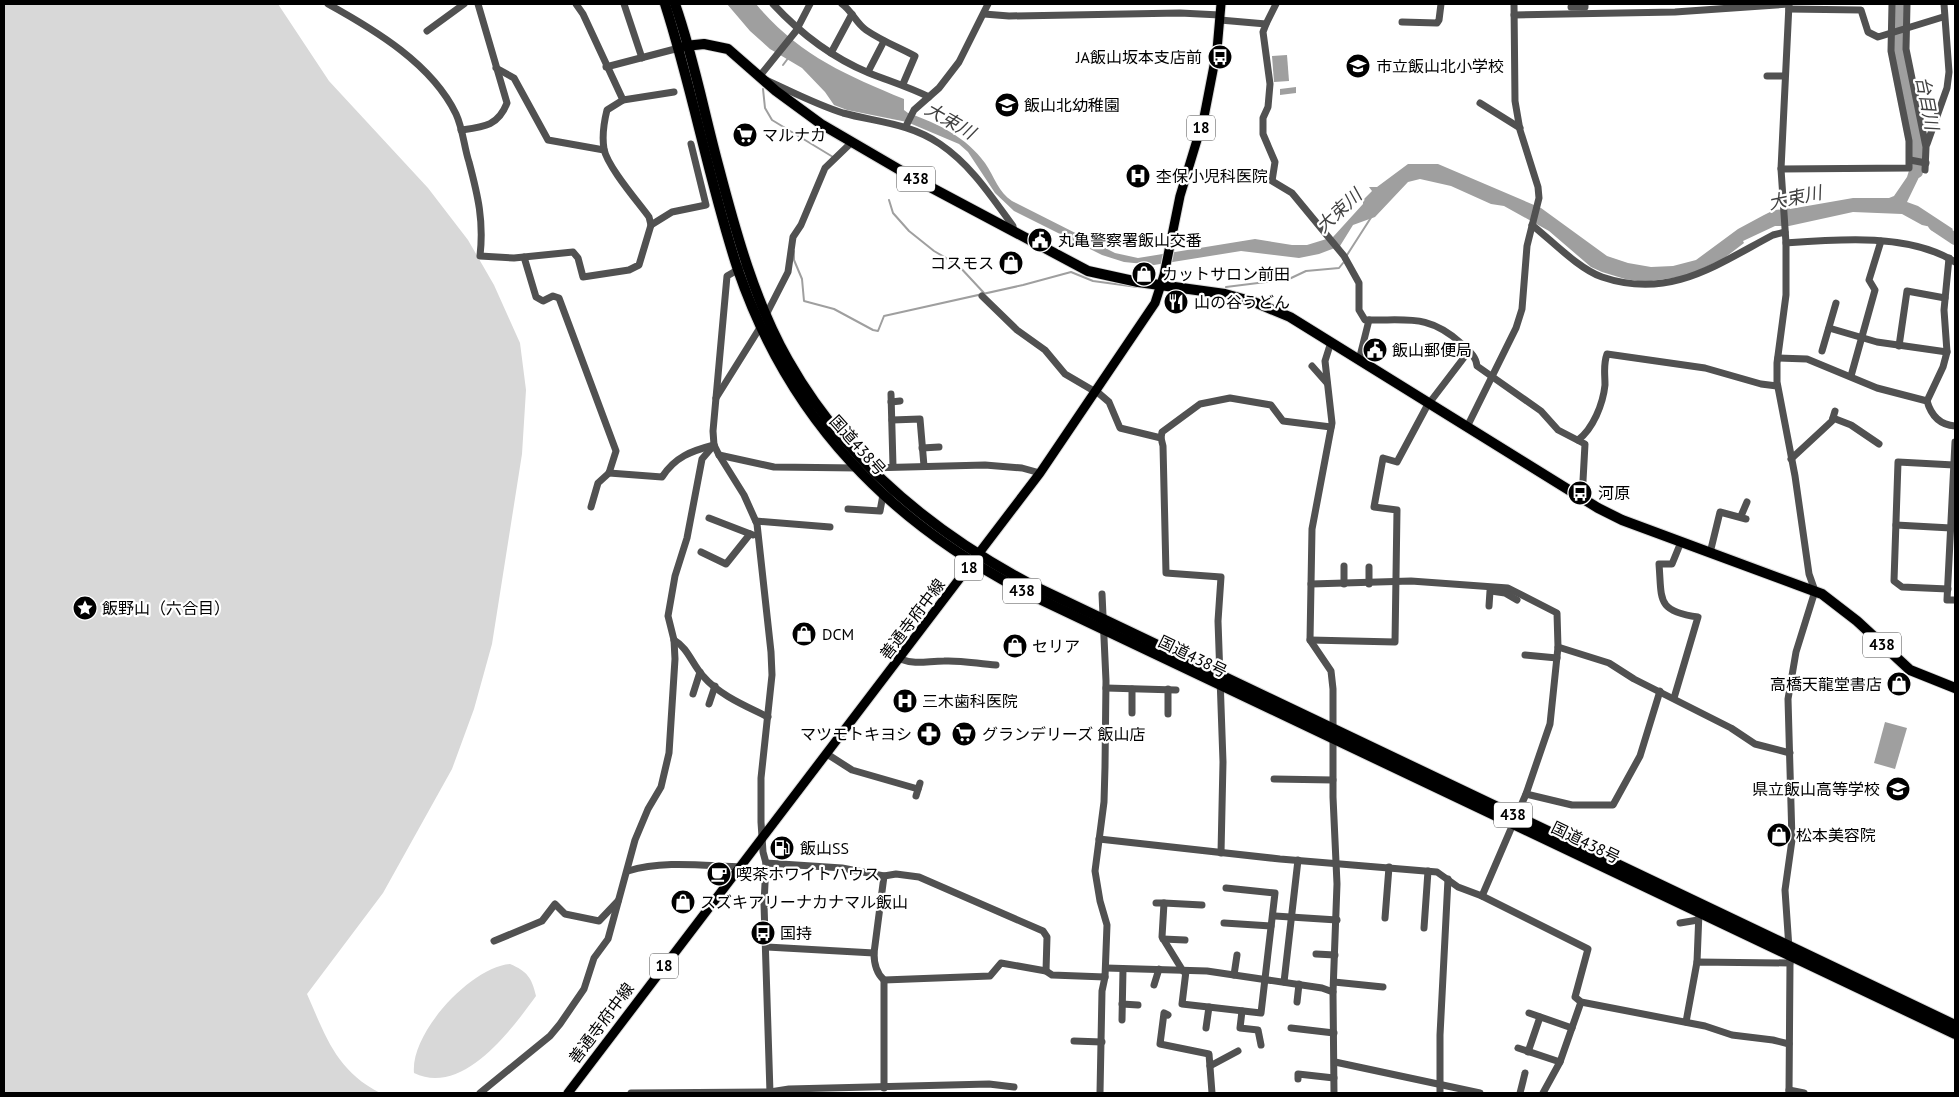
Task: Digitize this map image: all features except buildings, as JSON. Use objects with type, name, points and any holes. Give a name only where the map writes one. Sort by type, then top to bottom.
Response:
[{"type":"highway","name":"国道438号","points":[[665,4],[684,46]]},
{"type":"highway","name":"国道438号","points":[[675,4],[709,170],[761,326],[779,365],[812,416],[856,468],[883,495],[938,541],[972,564],[1031,595],[1102,624]]},
{"type":"highway","name":"438","points":[[684,46],[712,45],[728,49],[759,77],[801,110],[852,142],[1088,271],[1161,285],[1206,290],[1254,302],[1290,317],[1582,499],[1622,520],[1815,591],[1841,608],[1910,670],[1955,688]]},
{"type":"highway","name":"国道438号","points":[[743,268],[788,360],[820,410],[842,439],[868,468],[943,532],[1020,579],[1102,624],[1515,820],[1789,955],[1955,1034]]},
{"type":"highway","name":"国道438号","points":[[1515,820],[1698,916],[1955,1026]]},
{"type":"main road","name":"善通寺府中線","points":[[568,1093],[980,555],[1040,473],[1155,302],[1166,266],[1180,196],[1208,102],[1221,4]]},
{"type":"street","points":[[328,4],[362,22],[420,68],[444,94],[456,115],[461,130],[481,216],[483,232],[480,256],[524,257],[573,252],[578,258],[583,277],[629,270],[638,265],[651,225],[649,217],[612,165],[604,150],[607,110],[623,100],[674,92]]},
{"type":"street","points":[[427,31],[464,4]]},
{"type":"street","points":[[461,130],[487,125],[503,114],[508,103],[478,4]]},
{"type":"street","points":[[576,4],[583,14],[623,100]]},
{"type":"street","points":[[624,4],[642,58]]},
{"type":"street","points":[[773,4],[797,29],[831,53],[868,72],[903,84],[929,97]]},
{"type":"street","points":[[810,4],[797,29],[759,77],[814,102],[844,113],[907,125],[940,144],[975,174],[1012,226],[1013,231]]},
{"type":"street","points":[[842,4],[865,30],[915,56],[903,84]]},
{"type":"street","points":[[1276,4],[1264,32],[1269,94],[1263,118],[1263,134],[1274,159],[1272,182],[1292,193],[1344,256],[1359,283],[1359,310],[1364,320],[1406,320],[1435,324],[1449,332],[1469,351],[1476,360],[1477,366],[1492,378],[1541,411],[1558,430],[1586,444],[1582,499]]},
{"type":"street","points":[[1402,22],[1437,23],[1441,4]]},
{"type":"street","points":[[1467,428],[1516,328],[1522,308],[1528,246],[1539,198],[1538,187],[1520,128],[1515,101],[1514,4]]},
{"type":"street","points":[[1572,7],[1585,7],[1585,4]]},
{"type":"street","points":[[1781,169],[1909,168],[1911,160],[1909,140],[1891,51],[1893,33],[1892,4]]},
{"type":"street","points":[[1906,4],[1908,59],[1926,147],[1925,165],[1911,160]]},
{"type":"street","points":[[1926,147],[1947,88],[1948,72],[1943,17],[1944,4]]},
{"type":"street","points":[[907,125],[914,110],[939,88],[959,62],[987,5]]},
{"type":"street","points":[[1514,15],[1675,12],[1789,6],[1861,10],[1870,35],[1878,37],[1943,17]]},
{"type":"street","points":[[1789,6],[1784,76],[1781,169],[1786,243],[1786,295],[1778,358],[1777,386],[1791,459],[1809,574],[1815,591],[1800,637],[1790,677],[1788,700],[1792,840],[1785,890],[1789,955],[1788,1044],[1790,1091],[1804,1093]]},
{"type":"street","points":[[984,14],[1009,16],[1180,13],[1266,24]]},
{"type":"street","points":[[831,53],[852,14]]},
{"type":"street","points":[[868,72],[884,41]]},
{"type":"street","points":[[606,67],[684,46]]},
{"type":"street","points":[[496,68],[514,78],[548,140],[604,150]]},
{"type":"street","points":[[1767,76],[1784,76]]},
{"type":"street","points":[[1480,103],[1520,128]]},
{"type":"street","points":[[766,315],[788,272],[793,238],[801,225],[825,168],[852,142]]},
{"type":"street","points":[[651,225],[672,212],[706,205],[709,170],[691,144]]},
{"type":"street","points":[[1533,223],[1581,265],[1602,277],[1649,285],[1676,282],[1696,276],[1785,229]]},
{"type":"street","points":[[1786,243],[1847,239],[1881,242],[1926,249],[1952,260],[1945,298],[1947,352],[1943,367],[1927,401],[1930,412],[1940,422],[1955,426]]},
{"type":"street","points":[[1851,376],[1875,290],[1869,280],[1881,242]]},
{"type":"street","points":[[524,257],[536,297],[543,301],[553,296],[559,298],[616,451],[609,474],[598,482],[591,507]]},
{"type":"street","points":[[743,268],[727,276],[716,398],[714,445],[744,495],[756,521],[760,538],[772,667],[761,778],[762,841],[766,863],[764,904],[767,947],[766,980],[770,1092]]},
{"type":"street","points":[[1899,346],[1907,291],[1945,298]]},
{"type":"street","points":[[982,296],[1018,330],[1045,350],[1065,374],[1095,390],[1109,402],[1120,428],[1161,438]]},
{"type":"street","points":[[1822,351],[1836,303]]},
{"type":"street","points":[[1359,360],[1369,320]]},
{"type":"street","points":[[716,398],[761,326]]},
{"type":"street","points":[[1829,328],[1899,346],[1947,352]]},
{"type":"street","points":[[1331,342],[1325,361],[1332,408],[1331,428],[1314,512],[1310,640],[1331,671],[1337,920],[1333,992],[1334,1093]]},
{"type":"street","points":[[1310,640],[1395,642],[1397,510],[1374,507],[1383,458],[1397,462],[1414,427],[1469,351]]},
{"type":"street","points":[[1578,440],[1586,434],[1594,420],[1605,385],[1603,369],[1607,354],[1705,368],[1761,384],[1777,386]]},
{"type":"street","points":[[1778,358],[1807,358],[1835,372],[1851,376],[1877,388],[1927,401]]},
{"type":"street","points":[[1312,366],[1327,382]]},
{"type":"street","points":[[893,466],[891,398],[900,402]]},
{"type":"street","points":[[1222,853],[1223,762],[1218,620],[1221,576],[1166,573],[1162,432],[1200,404],[1230,398],[1271,405],[1283,421],[1331,428]]},
{"type":"street","points":[[1791,459],[1834,414],[1879,444]]},
{"type":"street","points":[[892,420],[920,419],[924,466]]},
{"type":"street","points":[[1955,442],[1951,528],[1953,536],[1952,579],[1948,589],[1947,600],[1955,600]]},
{"type":"street","points":[[609,474],[662,477],[670,465],[682,455],[714,445]]},
{"type":"street","points":[[480,1093],[550,1036],[584,989],[594,958],[608,939],[628,871],[634,840],[648,809],[661,787],[670,753],[675,659],[674,640],[668,616],[671,596],[687,538],[702,459],[714,445]]},
{"type":"street","points":[[922,448],[939,447]]},
{"type":"street","points":[[719,455],[774,467],[868,468],[985,465],[1022,468],[1040,473]]},
{"type":"street","points":[[1948,589],[1902,587],[1894,581],[1898,462],[1954,465]]},
{"type":"street","points":[[848,509],[880,511],[883,495]]},
{"type":"street","points":[[1710,553],[1720,512],[1743,518],[1747,502]]},
{"type":"street","points":[[709,518],[760,538]]},
{"type":"street","points":[[756,521],[830,527]]},
{"type":"street","points":[[1896,525],[1951,528]]},
{"type":"street","points":[[701,552],[726,564],[750,534]]},
{"type":"street","points":[[1674,698],[1698,616],[1666,607],[1662,601],[1659,564],[1672,564],[1681,542]]},
{"type":"street","points":[[1344,566],[1344,584]]},
{"type":"street","points":[[1369,566],[1369,584]]},
{"type":"street","points":[[1311,584],[1369,584],[1411,581],[1508,588],[1557,613],[1558,646],[1550,724],[1526,794],[1482,896]]},
{"type":"street","points":[[1480,586],[1479,589],[1505,593],[1517,600]]},
{"type":"street","points":[[1490,591],[1490,606]]},
{"type":"street","points":[[1100,1093],[1102,991],[1106,968],[1107,925],[1100,901],[1095,871],[1104,802],[1106,688],[1102,594]]},
{"type":"street","points":[[674,640],[682,644],[700,672],[715,686],[738,702],[768,718]]},
{"type":"street","points":[[1558,646],[1598,658],[1755,744],[1790,754]]},
{"type":"street","points":[[1525,654],[1557,658]]},
{"type":"street","points":[[900,659],[912,663],[930,664],[944,661],[996,665]]},
{"type":"street","points":[[693,694],[700,672]]},
{"type":"street","points":[[709,704],[715,686]]},
{"type":"street","points":[[1106,688],[1172,689],[1168,714]]},
{"type":"street","points":[[1132,689],[1132,713]]},
{"type":"street","points":[[1526,794],[1572,805],[1613,805],[1640,756],[1660,691]]},
{"type":"street","points":[[827,754],[852,770],[918,789]]},
{"type":"street","points":[[1274,779],[1333,780]]},
{"type":"street","points":[[1099,839],[1222,853],[1437,872],[1458,887],[1482,896],[1588,950],[1575,997],[1581,1002],[1686,1022],[1732,1035],[1774,1040],[1788,1044]]},
{"type":"street","points":[[1284,982],[1298,860]]},
{"type":"street","points":[[766,863],[842,868],[884,876],[896,874],[919,877],[1043,931],[1047,937],[1046,971]]},
{"type":"street","points":[[628,871],[638,868],[684,865],[742,867]]},
{"type":"street","points":[[1385,918],[1389,867]]},
{"type":"street","points":[[1424,928],[1428,871]]},
{"type":"street","points":[[884,876],[874,963],[879,976],[884,980],[990,976],[1000,963],[1046,971],[1052,975],[1104,977]]},
{"type":"street","points":[[1440,1090],[1440,1035],[1448,879]]},
{"type":"street","points":[[1164,903],[1163,939],[1185,971],[1182,1004],[1261,1013],[1274,893],[1226,888]]},
{"type":"street","points":[[494,941],[542,921],[555,904],[565,914],[599,921],[619,900]]},
{"type":"street","points":[[1156,903],[1202,905]]},
{"type":"street","points":[[1276,916],[1337,920]]},
{"type":"street","points":[[1680,922],[1698,916],[1697,962],[1686,1022]]},
{"type":"street","points":[[1224,922],[1271,926]]},
{"type":"street","points":[[1163,939],[1185,940]]},
{"type":"street","points":[[767,947],[874,953]]},
{"type":"street","points":[[1316,954],[1335,955]]},
{"type":"street","points":[[1234,975],[1237,955]]},
{"type":"street","points":[[1697,962],[1789,955]]},
{"type":"street","points":[[1106,968],[1159,969],[1234,975],[1299,984],[1333,992]]},
{"type":"street","points":[[1122,1020],[1123,969]]},
{"type":"street","points":[[1154,985],[1159,969]]},
{"type":"street","points":[[884,980],[884,1088]]},
{"type":"street","points":[[1334,982],[1368,983],[1383,987]]},
{"type":"street","points":[[1297,1002],[1299,984]]},
{"type":"street","points":[[1543,1093],[1560,1062],[1581,1002]]},
{"type":"street","points":[[1122,1004],[1138,1004]]},
{"type":"street","points":[[1206,1028],[1209,1007]]},
{"type":"street","points":[[1242,1011],[1240,1028],[1258,1030],[1261,1045]]},
{"type":"street","points":[[1168,1015],[1164,1013],[1160,1044],[1209,1054],[1212,1093]]},
{"type":"street","points":[[1529,1013],[1572,1028]]},
{"type":"street","points":[[1528,1052],[1540,1017]]},
{"type":"street","points":[[1290,1028],[1334,1033]]},
{"type":"street","points":[[1074,1041],[1102,1042]]},
{"type":"street","points":[[1518,1048],[1560,1062]]},
{"type":"street","points":[[1210,1066],[1238,1051]]},
{"type":"street","points":[[1335,1062],[1402,1075],[1440,1090],[1480,1093]]},
{"type":"street","points":[[1520,1093],[1525,1073]]},
{"type":"street","points":[[1298,1079],[1298,1074],[1334,1078]]},
{"type":"street","points":[[631,1093],[770,1092],[789,1089],[864,1091],[884,1088],[989,1084],[1014,1087]]},
{"type":"shaded area","points":[[4,4],[278,4],[329,81],[428,188],[468,240],[494,285],[520,343],[526,390],[522,454],[492,644],[474,709],[452,769],[383,893],[307,994],[334,1051],[353,1074],[380,1093],[4,1093]]},
{"type":"shaded area","points":[[727,4],[756,4],[772,22],[806,50],[862,81],[904,99],[904,110],[908,113],[951,132],[978,154],[1007,198],[1115,253],[1138,258],[1255,239],[1292,245],[1307,245],[1333,237],[1363,204],[1363,200],[1372,191],[1369,187],[1377,187],[1408,164],[1438,164],[1541,208],[1607,256],[1628,263],[1651,267],[1673,266],[1696,260],[1738,229],[1774,210],[1787,209],[1787,203],[1789,203],[1790,209],[1853,198],[1889,198],[1894,196],[1907,177],[1914,155],[1924,156],[1922,171],[1907,202],[1918,206],[1953,229],[1945,238],[1931,230],[1931,227],[1922,225],[1902,214],[1853,212],[1789,226],[1775,226],[1743,241],[1744,243],[1723,259],[1686,276],[1644,282],[1625,279],[1591,267],[1549,231],[1504,206],[1491,204],[1451,186],[1420,179],[1408,182],[1375,217],[1353,225],[1340,246],[1319,254],[1299,258],[1241,251],[1154,265],[1124,262],[1102,255],[1014,211],[995,193],[968,152],[959,144],[907,122],[847,110],[834,105],[825,92],[802,68],[770,49],[750,31]]},
{"type":"shaded area","points":[[1287,55],[1289,81],[1274,82],[1272,56]]},
{"type":"shaded area","points":[[1296,87],[1296,93],[1280,95],[1280,89]]},
{"type":"shaded area","points":[[1885,722],[1907,728],[1895,769],[1874,763]]},
{"type":"shaded area","points":[[510,964],[525,972],[533,984],[536,996],[500,1041],[468,1068],[450,1076],[432,1078],[414,1073],[415,1057],[422,1040],[432,1022],[446,1005],[461,989],[478,977],[495,968]]},
{"type":"waterway","name":"台目川","points":[[1900,4],[1899,54],[1918,151],[1917,172]]},
{"type":"waterway","points":[[783,65],[789,57]]},
{"type":"waterway","points":[[763,89],[765,108],[772,120],[833,157]]},
{"type":"waterway","points":[[889,200],[893,213],[909,231],[934,251],[958,265],[984,293]]},
{"type":"waterway","points":[[1347,255],[1372,216]]},
{"type":"waterway","name":"大束川","points":[[1934,225],[1955,239]]},
{"type":"waterway","points":[[794,251],[794,260],[802,279],[804,301],[834,309],[878,331],[884,316],[1023,285],[1071,272],[1093,281],[1137,287]]},
{"type":"waterway","points":[[1226,287],[1289,279],[1306,271],[1339,268],[1343,263]]},
{"type":"place","name":"JA飯山坂本支店前","points":[[1220,57]]},
{"type":"place","name":"市立飯山北小学校","points":[[1358,66]]},
{"type":"place","name":"飯山北幼稚園","points":[[1007,105]]},
{"type":"place","name":"マルナカ","points":[[745,135]]},
{"type":"place","name":"杢保小児科医院","points":[[1138,176]]},
{"type":"place","name":"丸亀警察署飯山交番","points":[[1040,240]]},
{"type":"place","name":"コスモス","points":[[1011,263]]},
{"type":"place","name":"カットサロン前田","points":[[1144,274]]},
{"type":"place","name":"山の谷うどん","points":[[1176,302]]},
{"type":"place","name":"飯山郵便局","points":[[1375,350]]},
{"type":"place","name":"河原","points":[[1580,493]]},
{"type":"place","name":"飯野山（六合目）","points":[[85,608]]},
{"type":"place","name":"DCM","points":[[804,634]]},
{"type":"place","name":"セリア","points":[[1015,646]]},
{"type":"place","name":"高橋天龍堂書店","points":[[1899,684]]},
{"type":"place","name":"三木歯科医院","points":[[905,701]]},
{"type":"place","name":"マツモトキヨシ","points":[[929,734]]},
{"type":"place","name":"グランデリーズ 飯山店","points":[[964,734]]},
{"type":"place","name":"県立飯山高等学校","points":[[1898,789]]},
{"type":"place","name":"松本美容院","points":[[1779,835]]},
{"type":"place","name":"飯山SS","points":[[782,848]]},
{"type":"place","name":"喫茶ホワイトハウス","points":[[719,874]]},
{"type":"place","name":"スズキアリーナカナマル飯山","points":[[683,902]]},
{"type":"place","name":"国持","points":[[763,933]]}]
